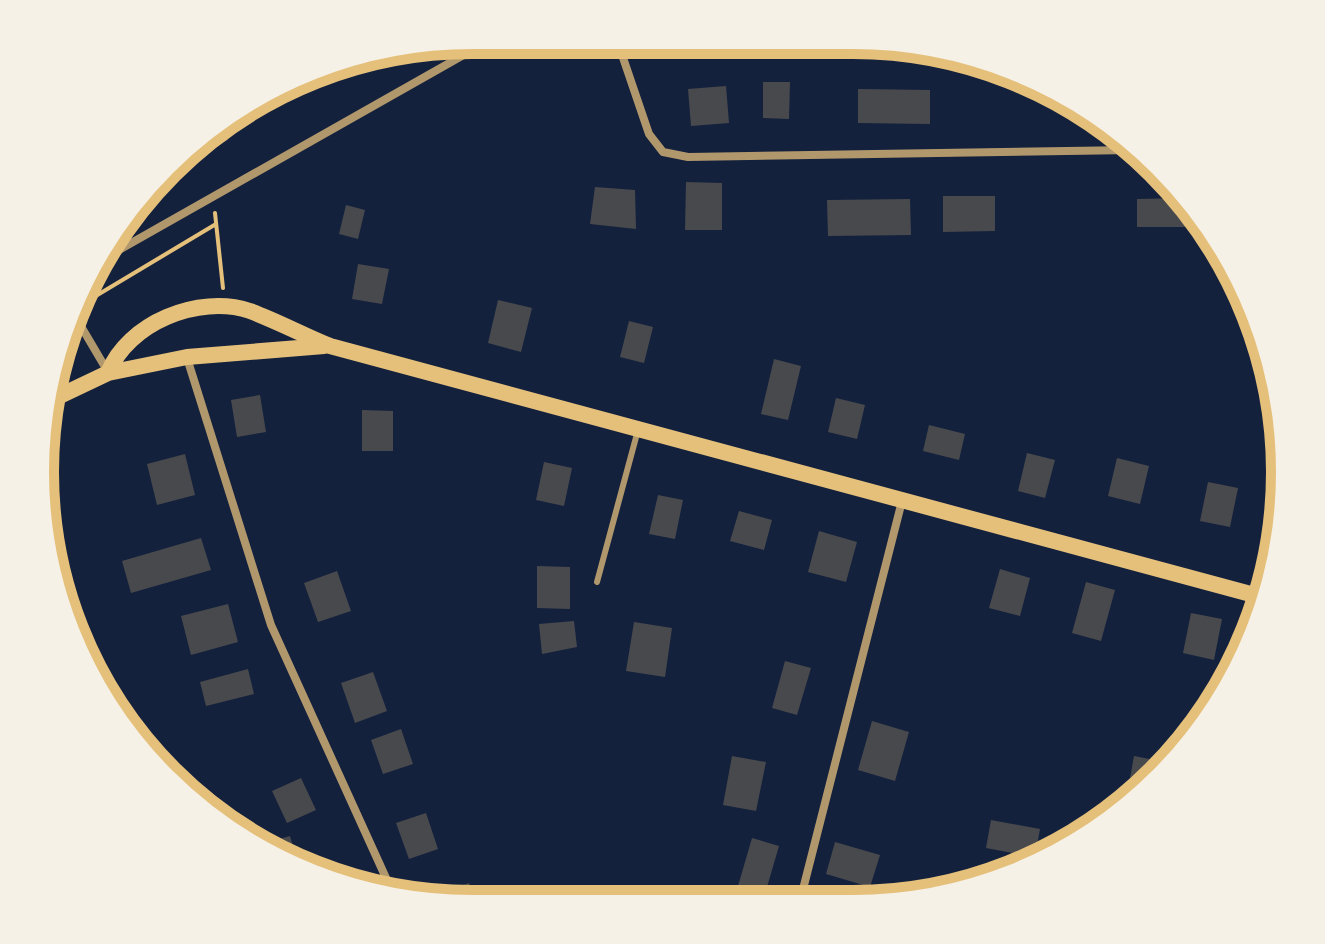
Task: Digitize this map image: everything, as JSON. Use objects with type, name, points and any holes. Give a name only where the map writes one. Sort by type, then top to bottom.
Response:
[{"type":"main road","points":[[108,373],[115,354],[132,336],[157,321],[190,310],[225,307],[248,310],[330,346],[1253,595]]},
{"type":"main road","points":[[61,395],[108,373],[187,357],[330,346]]},
{"type":"street","points":[[117,251],[465,54]]},
{"type":"street","points":[[622,54],[649,134],[663,152],[688,157],[1119,150]]},
{"type":"street","points":[[81,326],[108,373]]},
{"type":"street","points":[[187,357],[271,625],[388,881]]},
{"type":"street","points":[[803,890],[902,501]]},
{"type":"lane","points":[[597,582],[638,430]]},
{"type":"path","points":[[213,196],[225,307]]},
{"type":"path","points":[[92,299],[216,224]]},
{"type":"building","points":[[763,82],[790,82],[789,119],[763,118]]},
{"type":"building","points":[[726,86],[729,123],[691,126],[688,89]]},
{"type":"building","points":[[858,89],[930,90],[930,124],[858,123]]},
{"type":"building","points":[[225,135],[228,140],[203,152]]},
{"type":"building","points":[[686,182],[722,183],[722,230],[685,230]]},
{"type":"building","points":[[595,187],[635,190],[636,229],[590,224]]},
{"type":"building","points":[[943,196],[995,196],[995,231],[943,232]]},
{"type":"building","points":[[1169,198],[1192,227],[1137,227],[1137,199]]},
{"type":"building","points":[[910,199],[911,235],[828,236],[827,200]]},
{"type":"building","points":[[346,205],[365,210],[358,239],[339,234]]},
{"type":"building","points":[[358,264],[389,269],[382,304],[352,299]]},
{"type":"building","points":[[498,300],[532,308],[521,352],[488,343]]},
{"type":"building","points":[[629,321],[653,327],[644,363],[620,357]]},
{"type":"building","points":[[774,359],[801,366],[788,420],[761,414]]},
{"type":"building","points":[[260,395],[266,432],[237,437],[231,400]]},
{"type":"building","points":[[836,398],[865,405],[857,439],[828,432]]},
{"type":"building","points":[[362,410],[393,411],[393,451],[362,451]]},
{"type":"building","points":[[929,425],[965,434],[959,460],[923,451]]},
{"type":"building","points":[[1027,453],[1055,460],[1045,498],[1018,491]]},
{"type":"building","points":[[185,454],[195,495],[157,505],[147,464]]},
{"type":"building","points":[[1117,458],[1149,466],[1140,504],[1108,496]]},
{"type":"building","points":[[544,462],[572,468],[564,506],[536,500]]},
{"type":"building","points":[[1208,482],[1238,488],[1230,527],[1200,521]]},
{"type":"building","points":[[658,495],[683,500],[675,539],[649,534]]},
{"type":"building","points":[[739,511],[772,520],[764,550],[730,541]]},
{"type":"building","points":[[819,531],[857,542],[846,582],[808,572]]},
{"type":"building","points":[[201,538],[211,570],[131,593],[122,561]]},
{"type":"building","points":[[537,566],[570,567],[570,609],[537,608]]},
{"type":"building","points":[[1000,569],[1030,578],[1020,616],[989,608]]},
{"type":"building","points":[[337,571],[351,611],[318,622],[304,583]]},
{"type":"building","points":[[1086,582],[1115,590],[1101,641],[1072,633]]},
{"type":"building","points":[[228,604],[238,642],[191,655],[181,616]]},
{"type":"building","points":[[1191,613],[1222,619],[1214,660],[1183,653]]},
{"type":"building","points":[[574,621],[577,647],[542,654],[539,624]]},
{"type":"building","points":[[634,622],[672,628],[665,677],[626,671]]},
{"type":"building","points":[[785,661],[811,668],[797,715],[772,708]]},
{"type":"building","points":[[248,669],[254,694],[206,706],[200,682]]},
{"type":"building","points":[[373,672],[387,711],[355,723],[341,683]]},
{"type":"building","points":[[872,721],[909,732],[895,781],[858,770]]},
{"type":"building","points":[[401,729],[413,764],[383,774],[371,740]]},
{"type":"building","points":[[732,756],[766,762],[756,811],[723,805]]},
{"type":"building","points":[[1134,756],[1156,760],[1149,768],[1128,786]]},
{"type":"building","points":[[301,778],[316,810],[287,823],[272,791]]},
{"type":"building","points":[[426,813],[438,849],[409,859],[396,823]]},
{"type":"building","points":[[991,820],[1040,829],[1037,848],[1021,854],[986,848]]},
{"type":"building","points":[[290,836],[294,850],[287,847],[275,840]]},
{"type":"building","points":[[752,838],[779,846],[766,890],[738,886]]},
{"type":"building","points":[[835,842],[880,855],[870,887],[826,874]]},
{"type":"building","points":[[469,883],[472,890],[453,889]]}]
